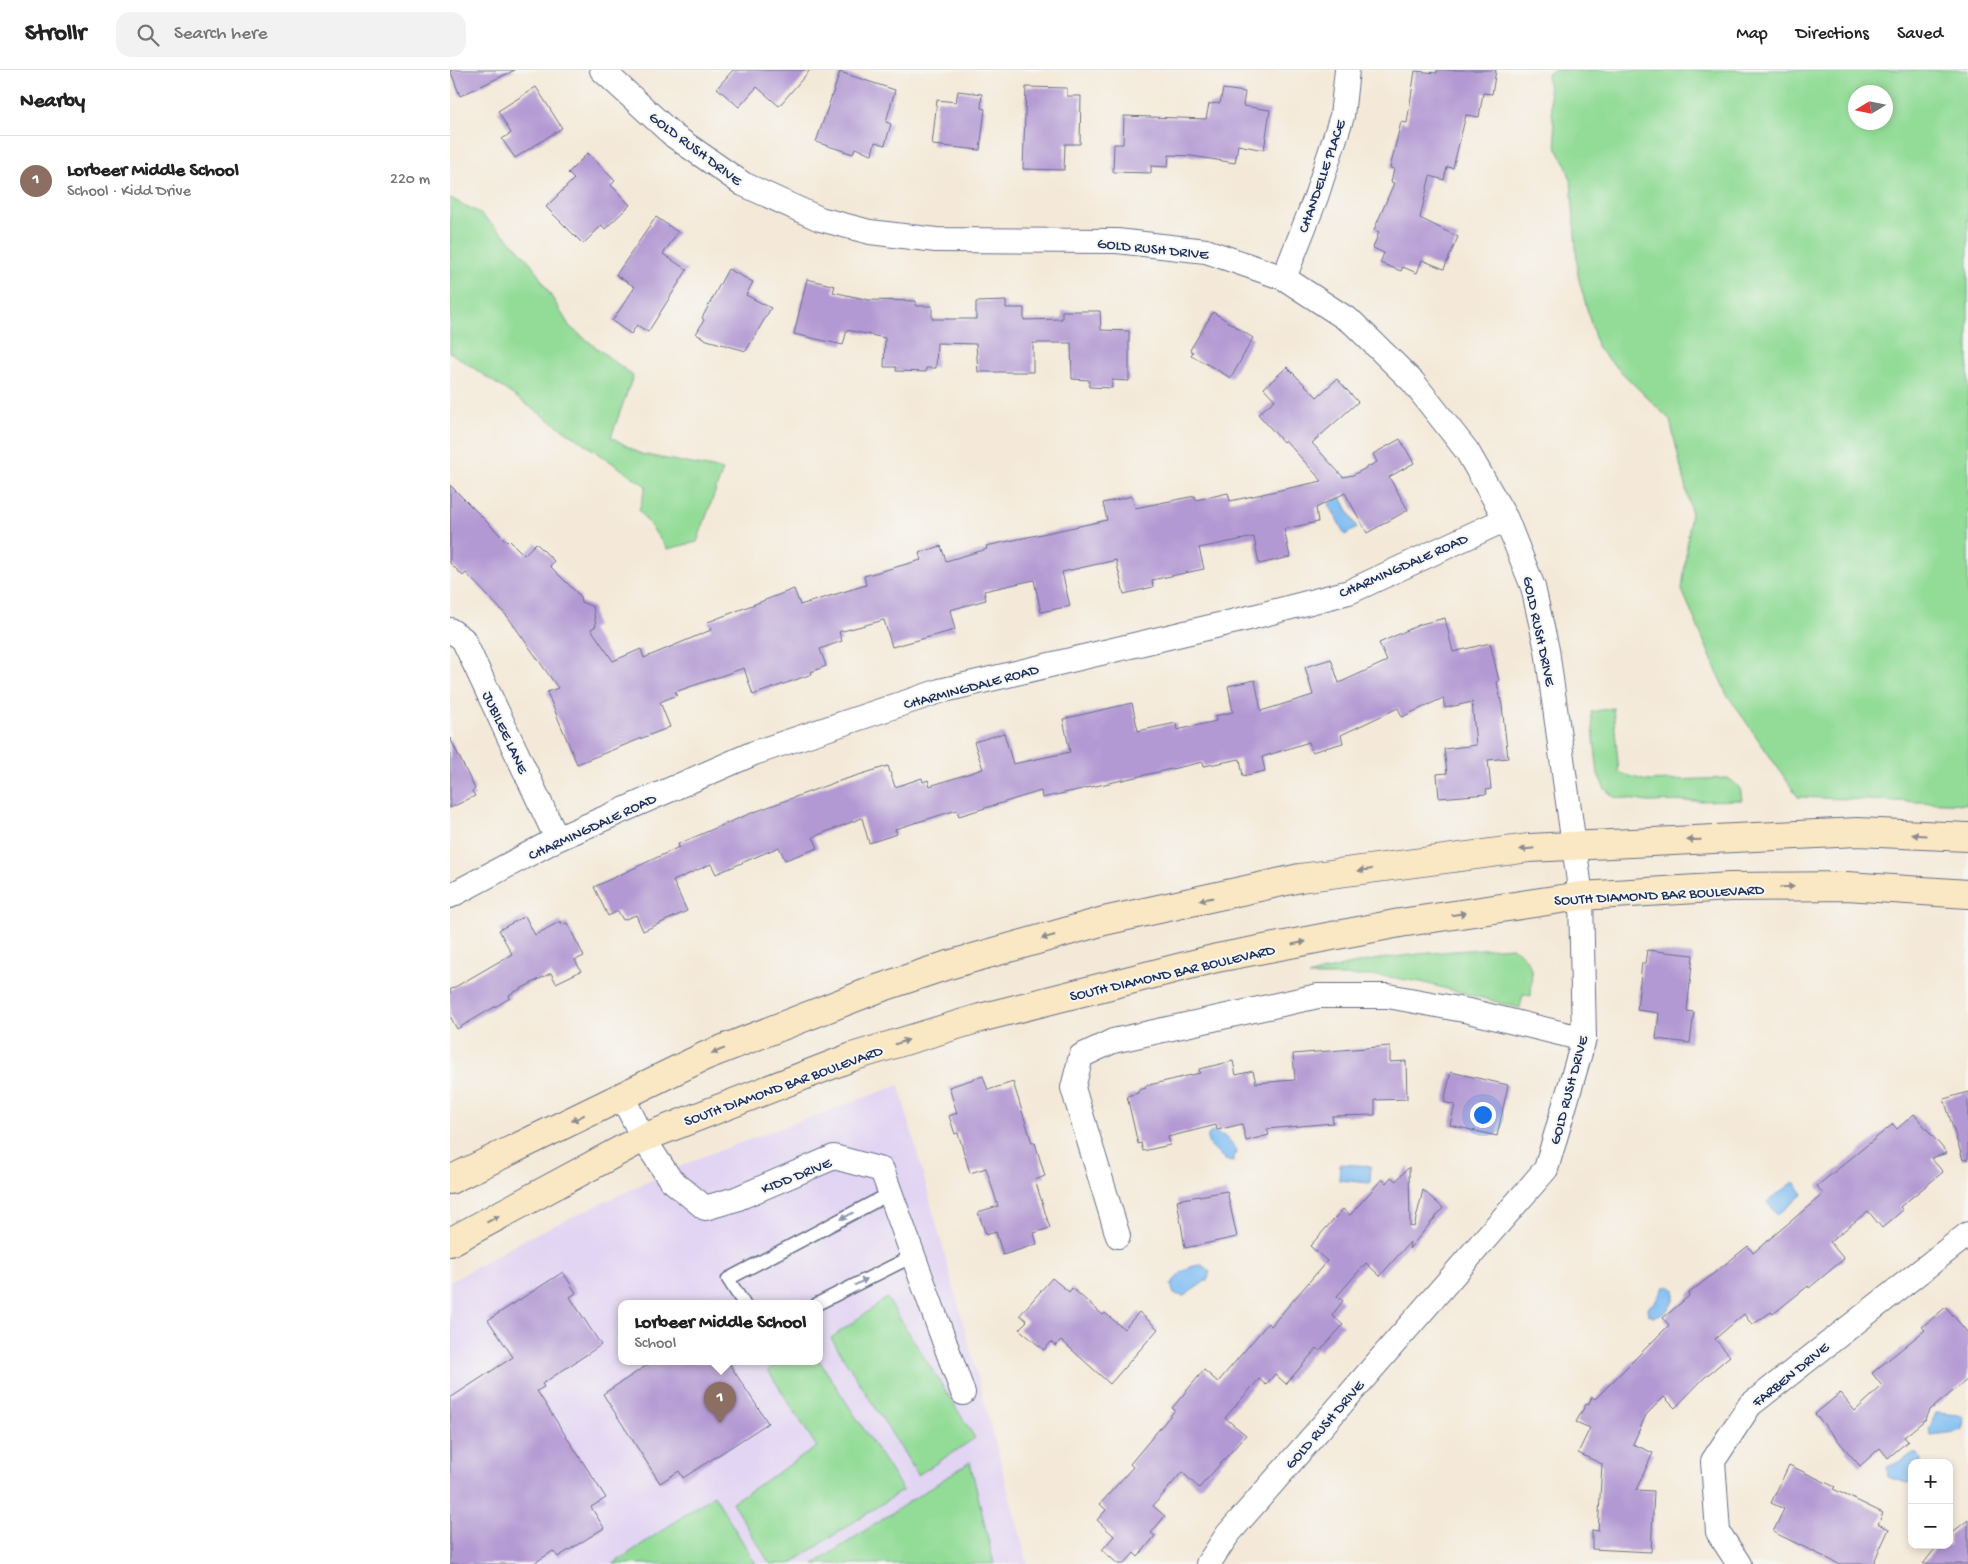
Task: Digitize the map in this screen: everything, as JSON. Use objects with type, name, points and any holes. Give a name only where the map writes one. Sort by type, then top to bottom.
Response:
[{"type":"main road","points":[[450,1180],[705,1056],[877,989],[944,966],[1104,921],[1300,878],[1529,848],[1857,832],[1968,837]]},
{"type":"main road","name":"SOUTH DIAMOND BAR BOULEVARD","points":[[450,1242],[643,1138],[852,1058],[980,1018],[1217,958],[1400,923],[1581,896],[1730,887],[1847,886],[1968,894]]},
{"type":"street","name":"GOLD RUSH DRIVE","points":[[602,70],[674,136],[743,184],[820,219],[870,232],[936,240],[1117,241],[1196,250],[1284,278],[1353,323],[1413,382],[1467,451],[1506,519],[1534,587],[1545,641],[1581,896],[1584,1039],[1546,1168],[1228,1534],[1208,1564]]},
{"type":"street","name":"CHANDELLE PLACE","points":[[1284,278],[1316,197],[1342,116],[1347,70]]},
{"type":"street","name":"CHARMINGDALE ROAD","points":[[450,896],[556,839],[754,754],[940,691],[1254,617],[1349,592],[1506,519]]},
{"type":"street","name":"JUBILEE LANE","points":[[450,630],[463,639],[556,839]]},
{"type":"street","points":[[1118,1236],[1073,1088],[1081,1056],[1113,1041],[1318,996],[1388,996],[1469,1011],[1584,1039]]},
{"type":"street","name":"KIDD DRIVE","points":[[622,1096],[643,1138],[670,1179],[705,1208],[736,1199],[834,1157],[882,1170],[962,1393]]},
{"type":"street","name":"FARBEN DRIVE","points":[[1739,1564],[1718,1532],[1714,1461],[1750,1405],[1968,1234]]},
{"type":"lane","points":[[741,1300],[728,1279],[890,1193]]},
{"type":"lane","points":[[823,1301],[913,1256]]},
{"type":"shaded area","points":[[899,1085],[1028,1564],[450,1564],[450,1282],[529,1237],[699,1158]]},
{"type":"green space","points":[[1554,70],[1968,70],[1968,804],[1798,797],[1726,693],[1682,590],[1691,511],[1670,420],[1598,349],[1578,276],[1571,180],[1565,163],[1557,149],[1547,75]]},
{"type":"green space","points":[[450,198],[478,212],[507,237],[531,263],[570,327],[633,376],[611,437],[641,454],[723,470],[697,542],[667,549],[639,510],[646,486],[450,352]]},
{"type":"green space","points":[[1613,708],[1619,773],[1647,781],[1728,778],[1740,787],[1742,800],[1648,802],[1614,797],[1605,789],[1598,774],[1591,712]]},
{"type":"green space","points":[[1512,947],[1525,957],[1531,973],[1531,996],[1523,994],[1520,1008],[1421,982],[1381,976],[1308,976],[1383,958]]},
{"type":"green space","points":[[887,1298],[975,1438],[918,1475],[831,1338]]},
{"type":"green space","points":[[776,1365],[822,1365],[903,1490],[790,1564],[770,1564],[732,1502],[817,1447],[768,1370]]},
{"type":"green space","points":[[970,1462],[994,1564],[814,1564]]},
{"type":"green space","points":[[714,1495],[756,1564],[613,1564]]},
{"type":"water","points":[[1341,497],[1357,528],[1345,535],[1329,504]]},
{"type":"water","points":[[1211,1132],[1220,1134],[1230,1140],[1236,1152],[1233,1161],[1225,1160],[1208,1143],[1208,1135]]},
{"type":"water","points":[[1340,1164],[1371,1166],[1370,1183],[1339,1180]]},
{"type":"water","points":[[1794,1182],[1803,1194],[1777,1215],[1767,1202]]},
{"type":"water","points":[[1202,1265],[1210,1272],[1207,1280],[1184,1296],[1174,1294],[1171,1285],[1177,1277],[1188,1268]]},
{"type":"water","points":[[1669,1286],[1674,1289],[1672,1304],[1658,1316],[1653,1317],[1649,1315],[1648,1307],[1655,1302],[1664,1287]]},
{"type":"water","points":[[1936,1413],[1961,1415],[1964,1420],[1962,1429],[1956,1432],[1931,1435],[1929,1429]]},
{"type":"water","points":[[1913,1453],[1918,1454],[1921,1459],[1908,1459],[1907,1483],[1888,1477],[1887,1467],[1902,1461]]},
{"type":"building","points":[[450,70],[515,70],[460,96]]},
{"type":"building","points":[[733,70],[810,70],[779,106],[757,87],[739,107],[717,88]]},
{"type":"building","points":[[1437,70],[1496,70],[1492,94],[1483,93],[1479,117],[1466,115],[1453,168],[1447,167],[1444,180],[1430,176],[1420,218],[1458,237],[1444,269],[1422,260],[1417,273],[1403,267],[1401,271],[1380,263],[1384,253],[1373,248],[1379,232],[1374,230],[1394,183],[1391,182],[1394,169],[1390,168],[1401,122],[1407,123],[1415,71],[1437,73]]},
{"type":"building","points":[[840,72],[895,90],[886,122],[891,124],[885,145],[875,142],[872,154],[855,148],[853,154],[816,142]]},
{"type":"building","points":[[536,87],[562,128],[515,158],[502,139],[511,133],[498,111]]},
{"type":"building","points":[[1026,87],[1067,88],[1067,96],[1081,96],[1080,144],[1065,144],[1064,170],[1023,169]]},
{"type":"building","points":[[1223,89],[1245,92],[1243,106],[1270,110],[1264,150],[1238,145],[1235,163],[1192,156],[1169,155],[1168,167],[1151,166],[1151,173],[1113,172],[1114,144],[1123,144],[1124,116],[1206,119],[1209,104],[1220,103]]},
{"type":"building","points":[[958,91],[982,94],[981,108],[985,109],[980,150],[932,145],[937,100],[956,102]]},
{"type":"building","points":[[588,153],[615,181],[611,185],[630,205],[605,229],[602,225],[583,244],[546,207],[574,179],[568,173]]},
{"type":"building","points":[[656,217],[678,232],[663,254],[687,270],[648,332],[637,325],[631,334],[612,321],[635,287],[616,275]]},
{"type":"building","points":[[728,269],[753,282],[746,295],[771,308],[746,351],[707,340],[696,334],[704,320],[702,318]]},
{"type":"building","points":[[807,279],[835,286],[833,292],[869,300],[916,301],[916,306],[932,306],[932,319],[976,319],[976,302],[1006,301],[1006,308],[1024,308],[1024,320],[1062,319],[1062,311],[1100,311],[1101,330],[1129,331],[1129,381],[1112,380],[1112,388],[1089,387],[1089,380],[1072,379],[1071,343],[1033,343],[1033,372],[978,372],[976,344],[937,343],[936,368],[926,368],[926,372],[896,371],[896,367],[884,367],[885,338],[847,330],[843,345],[794,334]]},
{"type":"building","points":[[1213,312],[1253,338],[1231,378],[1191,355],[1193,352],[1190,350]]},
{"type":"building","points":[[1287,367],[1317,397],[1337,379],[1358,402],[1312,443],[1343,477],[1353,475],[1377,462],[1373,454],[1400,439],[1414,463],[1389,477],[1408,510],[1367,533],[1345,493],[1316,508],[1318,522],[1284,529],[1290,557],[1259,564],[1254,537],[1199,548],[1204,569],[1152,580],[1153,587],[1124,594],[1116,560],[1062,572],[1070,606],[1041,612],[1034,580],[984,591],[986,600],[950,610],[955,630],[892,647],[884,620],[839,632],[842,641],[820,649],[826,666],[811,672],[812,674],[753,695],[744,668],[675,692],[677,695],[660,702],[670,727],[577,764],[547,692],[558,688],[508,617],[466,573],[463,576],[450,563],[450,485],[507,542],[509,540],[524,555],[536,543],[554,561],[550,566],[580,596],[581,602],[593,607],[596,626],[591,629],[613,661],[641,649],[644,658],[711,630],[708,622],[794,589],[800,605],[866,585],[864,576],[921,560],[919,553],[941,546],[946,561],[987,549],[986,546],[1107,520],[1103,503],[1132,496],[1135,508],[1195,496],[1196,500],[1228,493],[1230,501],[1322,481],[1285,440],[1283,442],[1258,414],[1275,400],[1264,388]]},
{"type":"building","points":[[1445,618],[1453,652],[1490,643],[1499,681],[1497,682],[1502,706],[1508,758],[1488,760],[1491,789],[1486,790],[1487,794],[1439,798],[1437,774],[1447,773],[1444,749],[1476,745],[1472,702],[1445,708],[1443,698],[1402,717],[1398,708],[1341,735],[1343,743],[1312,752],[1309,742],[1262,757],[1265,771],[1243,776],[1240,759],[1204,766],[1203,762],[1042,798],[1041,791],[959,816],[957,810],[895,829],[897,834],[869,843],[862,818],[813,837],[818,848],[785,860],[779,847],[716,874],[711,864],[673,881],[687,911],[643,931],[636,915],[623,920],[618,911],[608,916],[594,887],[679,847],[678,844],[749,814],[836,782],[888,766],[895,787],[922,778],[923,782],[928,780],[930,786],[983,769],[974,742],[1004,733],[1013,764],[1070,752],[1063,719],[1132,703],[1138,731],[1176,723],[1177,730],[1216,721],[1215,716],[1233,712],[1228,686],[1255,680],[1261,711],[1313,695],[1305,667],[1331,659],[1339,683],[1387,661],[1379,643],[1421,624]]},
{"type":"building","points":[[450,738],[475,789],[472,791],[475,796],[450,808]]},
{"type":"building","points":[[525,916],[535,935],[561,921],[562,925],[567,923],[584,956],[575,960],[581,971],[556,983],[551,973],[509,995],[510,998],[457,1029],[450,1016],[450,990],[512,954],[499,930]]},
{"type":"building","points":[[1647,950],[1693,955],[1687,1011],[1694,1012],[1690,1043],[1656,1039],[1659,1013],[1637,1010],[1642,963],[1645,964]]},
{"type":"building","points":[[1390,1046],[1390,1062],[1406,1061],[1407,1099],[1375,1100],[1375,1115],[1332,1116],[1333,1123],[1267,1129],[1269,1135],[1246,1141],[1242,1124],[1217,1130],[1216,1125],[1168,1137],[1170,1145],[1143,1151],[1141,1143],[1138,1144],[1127,1096],[1138,1093],[1138,1090],[1146,1088],[1145,1086],[1200,1073],[1199,1069],[1233,1061],[1236,1075],[1253,1071],[1256,1083],[1295,1080],[1293,1054]]},
{"type":"building","points":[[1451,1072],[1508,1085],[1497,1136],[1450,1125],[1455,1105],[1444,1102]]},
{"type":"building","points":[[983,1076],[988,1090],[1013,1082],[1032,1143],[1035,1143],[1045,1176],[1035,1180],[1050,1228],[1034,1233],[1037,1244],[1003,1255],[996,1232],[986,1235],[978,1212],[998,1206],[986,1168],[970,1173],[958,1133],[955,1134],[949,1116],[957,1113],[949,1087]]},
{"type":"building","points":[[1968,1092],[1968,1159],[1963,1160],[1944,1099]]},
{"type":"building","points":[[1914,1114],[1947,1153],[1931,1158],[1943,1172],[1900,1207],[1903,1210],[1882,1228],[1868,1211],[1830,1242],[1844,1259],[1809,1288],[1808,1286],[1773,1314],[1771,1312],[1752,1325],[1744,1314],[1715,1339],[1730,1356],[1704,1378],[1675,1408],[1664,1397],[1646,1415],[1633,1444],[1653,1453],[1636,1490],[1654,1491],[1651,1552],[1592,1549],[1592,1530],[1598,1531],[1602,1464],[1578,1453],[1590,1428],[1576,1422],[1586,1404],[1588,1405],[1592,1397],[1595,1399],[1669,1325],[1663,1318],[1689,1296],[1688,1294],[1748,1246],[1753,1253],[1823,1194],[1817,1186],[1893,1124],[1897,1129]]},
{"type":"building","points":[[1409,1167],[1410,1226],[1414,1227],[1423,1190],[1443,1208],[1409,1249],[1410,1242],[1380,1276],[1366,1263],[1337,1296],[1343,1301],[1332,1315],[1343,1325],[1320,1351],[1317,1348],[1286,1384],[1275,1374],[1266,1385],[1259,1379],[1225,1418],[1246,1435],[1199,1488],[1182,1472],[1153,1506],[1165,1516],[1151,1533],[1155,1536],[1138,1557],[1134,1553],[1124,1564],[1118,1564],[1102,1550],[1114,1536],[1097,1520],[1106,1510],[1100,1504],[1133,1467],[1130,1464],[1175,1410],[1172,1408],[1204,1370],[1218,1382],[1268,1323],[1271,1326],[1327,1261],[1310,1246],[1343,1209],[1350,1215],[1382,1179],[1386,1183],[1391,1177],[1396,1181]]},
{"type":"building","points":[[1227,1191],[1237,1237],[1185,1248],[1177,1200]]},
{"type":"building","points":[[563,1272],[576,1293],[570,1297],[601,1345],[542,1384],[544,1387],[537,1391],[606,1498],[591,1507],[604,1528],[558,1557],[553,1551],[533,1564],[450,1564],[450,1398],[513,1357],[488,1320]]},
{"type":"building","points":[[1052,1278],[1069,1292],[1072,1288],[1103,1315],[1105,1313],[1124,1329],[1139,1312],[1158,1329],[1110,1384],[1061,1340],[1055,1346],[1051,1342],[1044,1350],[1019,1329],[1027,1321],[1020,1315]]},
{"type":"building","points":[[1946,1307],[1968,1333],[1968,1379],[1930,1410],[1926,1419],[1904,1437],[1908,1441],[1888,1458],[1880,1448],[1860,1466],[1815,1414],[1840,1393],[1855,1411],[1882,1386],[1872,1373],[1925,1330],[1922,1327]]},
{"type":"building","points":[[647,1365],[730,1365],[768,1423],[683,1478],[679,1471],[660,1483],[603,1394]]},
{"type":"building","points":[[1789,1465],[1883,1513],[1878,1524],[1889,1529],[1873,1564],[1839,1564],[1773,1532],[1784,1509],[1771,1503]]},
{"type":"building","points":[[1968,1520],[1968,1564],[1923,1564],[1935,1549],[1953,1549],[1953,1532]]},
{"type":"place","name":"Lorbeer Middle School","points":[[720,1423]]}]
